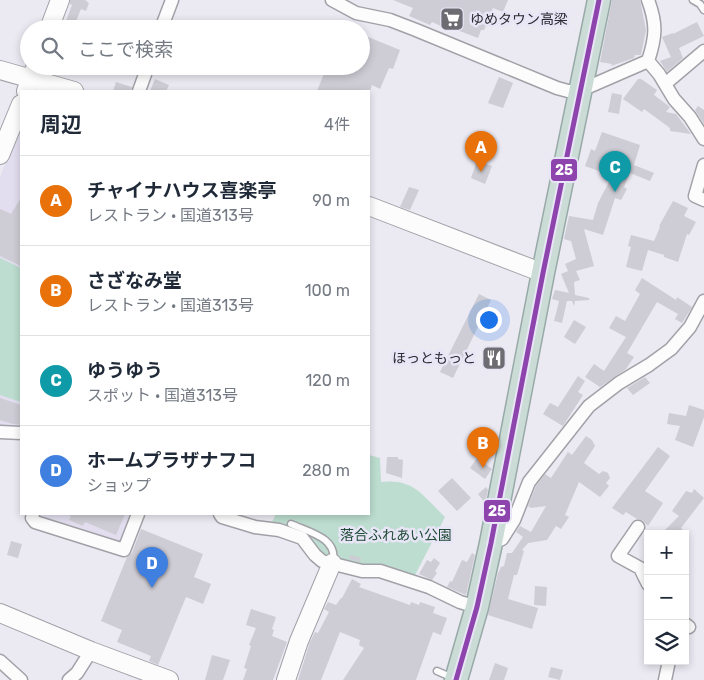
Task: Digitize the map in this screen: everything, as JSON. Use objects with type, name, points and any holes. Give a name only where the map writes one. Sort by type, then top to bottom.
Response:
[{"type":"highway","points":[[450,677],[477,607],[599,0]]},
{"type":"street","points":[[52,20],[60,0]]},
{"type":"street","points":[[164,20],[172,0]]},
{"type":"street","points":[[332,0],[356,13],[390,20],[568,91],[580,91],[648,61],[654,43],[656,27],[648,0]]},
{"type":"street","points":[[665,84],[704,51]]},
{"type":"street","points":[[648,61],[704,139]]},
{"type":"street","points":[[0,70],[71,90]]},
{"type":"street","points":[[139,90],[145,75]]},
{"type":"street","points":[[0,156],[20,106]]},
{"type":"street","points":[[704,165],[695,196],[704,200]]},
{"type":"street","points":[[370,206],[543,273]]},
{"type":"street","points":[[491,543],[502,539],[514,520],[528,482],[588,406],[671,348],[690,327],[704,301]]},
{"type":"street","points":[[0,432],[20,433]]},
{"type":"street","points":[[33,515],[32,518],[35,522],[124,550],[138,515]]},
{"type":"street","points":[[221,515],[255,527],[279,530],[302,538],[322,561],[362,571],[380,570],[477,607]]},
{"type":"street","points":[[638,527],[618,556],[640,568],[644,576]]},
{"type":"street","points":[[286,680],[299,641],[332,563]]},
{"type":"street","points":[[0,613],[91,651],[169,680]]},
{"type":"street","points":[[69,680],[77,673],[91,651]]},
{"type":"street","points":[[0,660],[21,680]]},
{"type":"street","points":[[665,680],[668,665]]},
{"type":"lane","points":[[693,0],[704,10]]},
{"type":"lane","points":[[291,524],[323,538],[330,545],[334,554],[332,563]]},
{"type":"shaded area","points":[[20,124],[20,431],[0,429],[0,178]]},
{"type":"shaded area","points":[[37,515],[134,515],[122,546],[40,521]]},
{"type":"green space","points":[[0,258],[20,268],[20,402],[0,395]]},
{"type":"green space","name":"落合ふれあい公園","points":[[370,455],[380,458],[381,482],[392,481],[410,486],[424,496],[445,517],[413,579],[326,559],[270,526],[276,515],[370,515]]},
{"type":"building","points":[[70,0],[85,0],[89,3],[86,11],[81,9],[77,20],[66,20],[72,5]]},
{"type":"building","name":"ゆめタウン高梁","points":[[393,0],[508,0],[503,12],[493,8],[484,30],[481,30],[478,38],[444,25],[443,27],[432,22],[430,25],[409,16],[413,8]]},
{"type":"building","points":[[612,0],[640,0],[646,30],[641,55],[635,55],[634,58],[611,66],[612,64],[600,62]]},
{"type":"building","points":[[697,22],[704,36],[679,48],[683,58],[667,72],[660,61],[671,57],[662,37],[673,34]]},
{"type":"building","points":[[370,38],[400,50],[393,69],[389,68],[380,89],[372,85],[370,91],[317,90],[323,75],[370,75]]},
{"type":"building","points":[[499,77],[513,83],[503,108],[488,103]]},
{"type":"building","points":[[155,79],[169,85],[166,90],[150,90]]},
{"type":"building","points":[[638,79],[641,79],[657,90],[654,95],[670,107],[666,112],[676,114],[691,134],[670,131],[670,128],[644,109],[642,112],[623,99]]},
{"type":"building","points":[[116,82],[132,87],[131,90],[113,90]]},
{"type":"building","points":[[612,93],[622,95],[619,114],[608,112]]},
{"type":"building","points":[[698,106],[704,110],[704,124],[695,110]]},
{"type":"building","points":[[602,132],[640,145],[634,165],[654,173],[650,181],[630,173],[624,187],[627,189],[621,200],[615,198],[603,235],[584,229],[594,266],[576,271],[580,280],[574,282],[575,295],[589,298],[589,300],[575,301],[574,306],[572,301],[567,301],[562,323],[554,321],[559,301],[552,299],[555,290],[569,293],[561,274],[568,271],[565,264],[576,259],[571,241],[564,239],[569,216],[593,220],[598,203],[612,176],[585,166],[591,149],[595,151]]},
{"type":"building","points":[[477,161],[492,166],[485,184],[471,178]]},
{"type":"building","points":[[409,187],[419,190],[410,210],[400,207]]},
{"type":"building","points":[[20,200],[20,266],[0,256],[0,209],[11,214]]},
{"type":"building","points":[[673,201],[688,208],[684,216],[696,222],[689,235],[687,234],[678,262],[648,250],[642,271],[626,267],[631,247],[628,246],[631,235],[654,241],[659,226]]},
{"type":"building","points":[[642,278],[676,300],[677,297],[692,307],[682,323],[675,319],[678,314],[657,302],[627,353],[634,357],[626,369],[600,387],[585,377],[594,364],[604,371],[626,337],[609,328],[616,316],[625,321],[640,294],[635,290]]},
{"type":"building","points":[[479,294],[491,300],[453,378],[440,372]]},
{"type":"building","points":[[574,320],[586,327],[575,344],[564,337]]},
{"type":"building","name":"ほっともっと","points":[[484,353],[504,355],[504,364],[483,361]]},
{"type":"building","points":[[578,376],[585,381],[578,392],[583,395],[563,426],[543,414],[550,403],[558,407]]},
{"type":"building","points":[[645,377],[650,383],[633,395],[627,388]]},
{"type":"building","points":[[0,398],[20,405],[20,425],[0,420]]},
{"type":"building","points":[[689,405],[704,410],[704,417],[693,447],[675,440],[680,426],[667,424],[669,413],[686,416]]},
{"type":"building","points":[[484,435],[495,444],[483,459],[472,451]]},
{"type":"building","points":[[586,436],[592,440],[595,446],[584,463],[599,474],[603,471],[608,473],[610,478],[606,483],[609,486],[600,497],[579,482],[565,515],[569,517],[561,529],[556,526],[547,540],[528,543],[522,550],[524,551],[517,575],[514,575],[508,599],[538,608],[532,629],[488,615],[498,573],[501,567],[504,566],[507,553],[512,553],[523,537],[516,532],[520,526],[531,532],[546,506],[531,508],[528,506],[536,486],[545,474],[551,478],[568,452],[572,455]]},
{"type":"building","points":[[658,447],[670,456],[645,491],[663,503],[648,526],[642,520],[626,512],[623,515],[612,508]]},
{"type":"building","points":[[387,457],[398,457],[398,459],[403,460],[402,478],[386,473]]},
{"type":"building","points":[[477,458],[492,469],[485,479],[470,468]]},
{"type":"building","points":[[452,478],[471,498],[457,511],[438,491]]},
{"type":"building","points":[[486,487],[488,490],[485,503],[478,494]]},
{"type":"building","points":[[694,489],[704,498],[681,528],[683,530],[665,530],[679,516],[672,511],[686,491],[692,493]]},
{"type":"building","points":[[68,515],[125,515],[116,535],[85,522],[83,526],[69,520],[71,516]]},
{"type":"building","points":[[141,529],[203,554],[194,577],[211,584],[203,604],[186,597],[158,665],[149,661],[151,656],[117,642],[122,630],[101,621],[127,557],[132,553]]},
{"type":"building","points":[[11,541],[22,544],[18,558],[7,555]]},
{"type":"building","points":[[472,553],[475,555],[466,595],[447,587],[450,581],[452,582],[462,560],[467,562]]},
{"type":"building","points":[[350,555],[361,558],[360,562],[349,559]]},
{"type":"building","points":[[434,558],[440,563],[435,571],[437,573],[432,580],[419,574],[427,560],[431,562]]},
{"type":"building","points":[[352,579],[361,584],[359,587],[410,605],[411,602],[419,605],[420,602],[435,607],[433,613],[447,618],[441,635],[433,632],[416,680],[343,680],[364,648],[359,645],[360,640],[340,632],[321,680],[298,680],[310,642],[315,632],[318,633],[329,612],[324,609],[328,602],[336,605]]},
{"type":"building","points":[[535,586],[547,587],[546,606],[534,605]]},
{"type":"building","points":[[251,609],[276,617],[272,636],[287,642],[273,680],[243,680],[247,669],[244,668],[251,646],[249,645],[256,628],[246,625]]},
{"type":"building","points":[[212,655],[230,660],[223,680],[205,680]]},
{"type":"building","points":[[495,663],[508,668],[504,680],[489,680]]},
{"type":"building","points":[[551,667],[563,670],[560,680],[548,677]]},
{"type":"transit line","name":"25","points":[[456,680],[477,607],[491,543],[543,273],[599,0]]},
{"type":"place","name":"ゆめタウン高梁","points":[[452,19]]},
{"type":"place","name":"チャイナハウス喜楽亭","points":[[481,172]]},
{"type":"place","name":"ゆうゆう","points":[[615,192]]},
{"type":"place","name":"ほっともっと","points":[[494,358]]},
{"type":"place","name":"さざなみ堂","points":[[483,468]]},
{"type":"place","name":"ホームプラザナフコ","points":[[152,588]]}]
